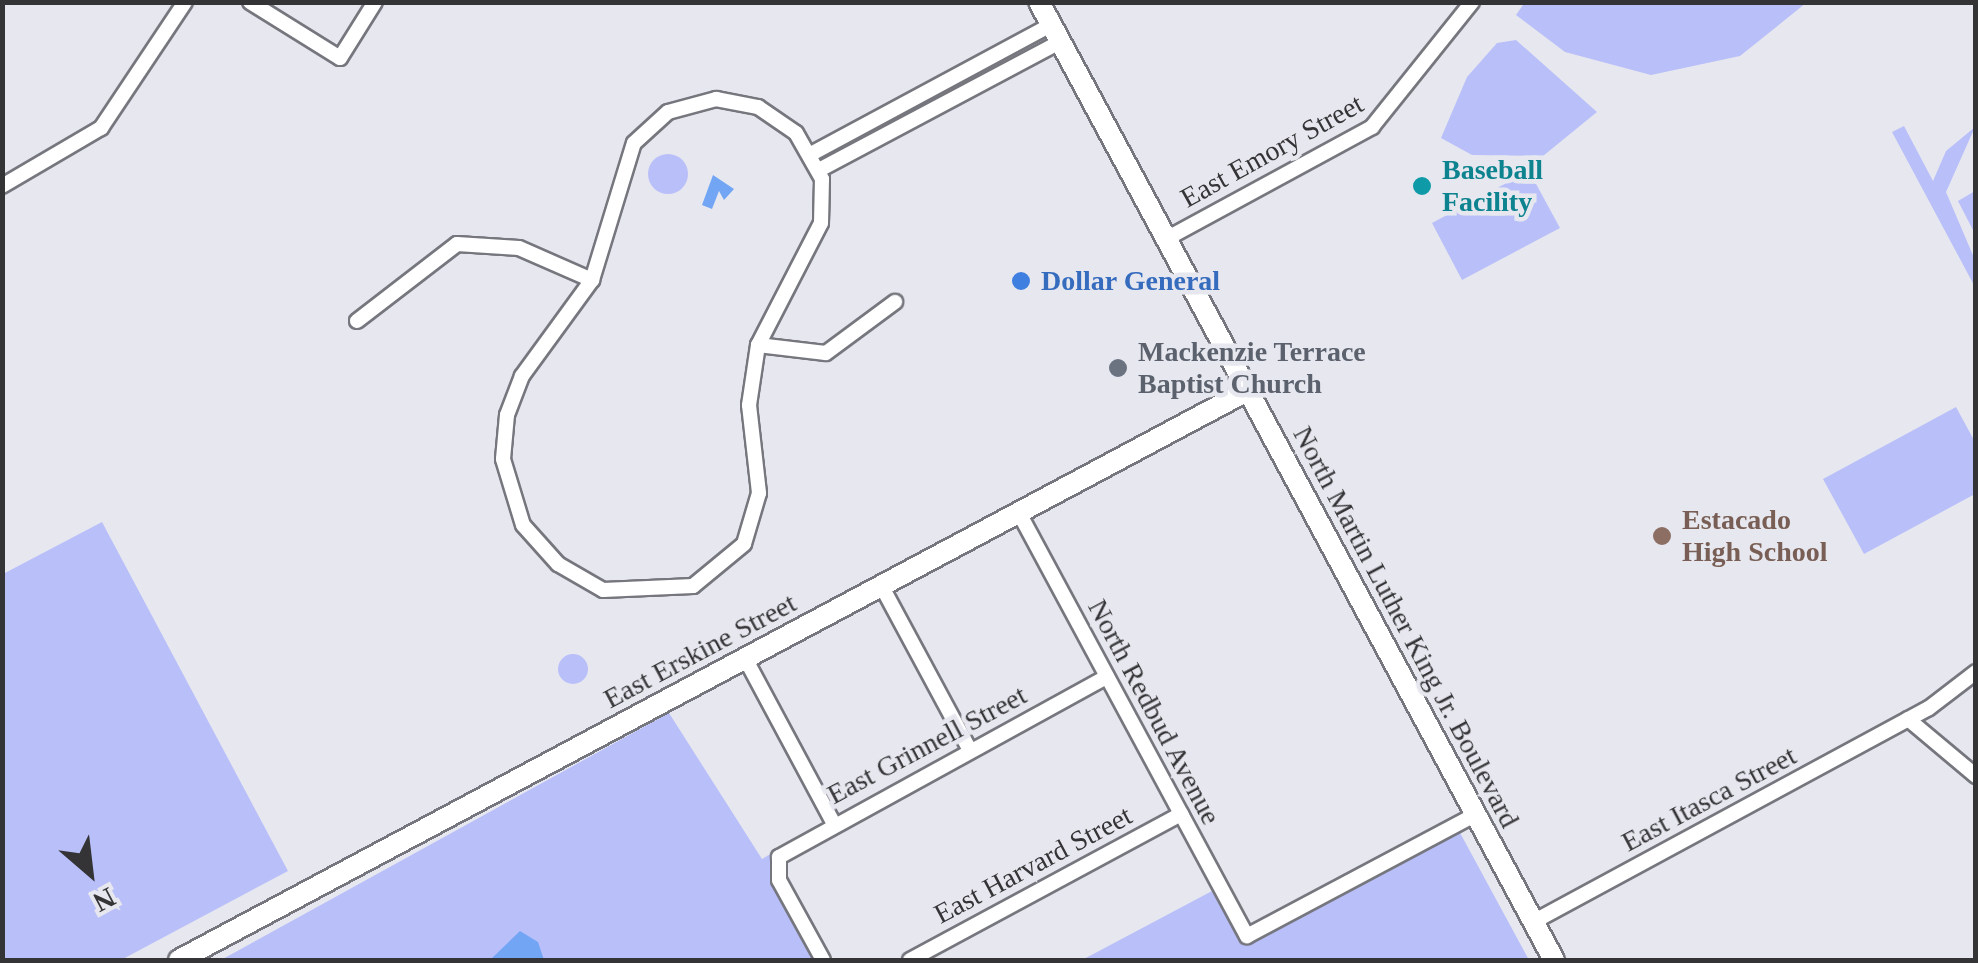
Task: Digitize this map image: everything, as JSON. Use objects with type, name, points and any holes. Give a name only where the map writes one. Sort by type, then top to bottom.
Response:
[{"type":"street","points":[[2,186],[100,128],[184,2]]},
{"type":"street","points":[[250,2],[340,58],[376,2]]},
{"type":"street","name":"North Martin Luther King Jr. Boulevard","points":[[1039,2],[1554,960]]},
{"type":"street","name":"East Emory Street","points":[[1164,240],[1372,127],[1472,2]]},
{"type":"street","points":[[811,154],[1056,33]]},
{"type":"street","points":[[820,170],[1056,33]]},
{"type":"street","points":[[704,99],[746,102],[784,121],[820,170],[816,238],[758,345],[748,404],[759,492],[744,544],[693,586],[603,590],[534,541],[503,460],[522,376],[592,280],[626,157],[668,112],[704,99]]},
{"type":"street","points":[[358,322],[457,244],[519,248],[592,280]]},
{"type":"street","points":[[758,345],[826,354],[895,302]]},
{"type":"street","name":"East Erskine Street","points":[[179,960],[1248,391]]},
{"type":"street","name":"North Redbud Avenue","points":[[1018,511],[1248,936],[1476,815]]},
{"type":"street","points":[[882,585],[970,750]]},
{"type":"street","points":[[744,658],[834,824]]},
{"type":"street","points":[[1976,672],[1908,720],[1976,776]]},
{"type":"street","name":"East Grinnell Street","points":[[824,960],[776,863],[834,824],[1107,677]]},
{"type":"street","name":"East Itasca Street","points":[[1533,922],[1908,720]]},
{"type":"street","name":"East Harvard Street","points":[[910,960],[1181,814]]},
{"type":"shaded area","points":[[1525,2],[1806,3],[1740,56],[1651,75],[1565,52],[1516,15]]},
{"type":"shaded area","points":[[1516,40],[1597,112],[1543,156],[1472,155],[1441,138],[1467,77],[1497,43]]},
{"type":"shaded area","points":[[1904,126],[1933,181],[1946,151],[1975,127],[1946,192],[1975,260],[1975,287],[1892,132]]},
{"type":"shaded area","points":[[668,154],[682,160],[688,174],[682,188],[668,194],[654,188],[648,174],[654,160]]},
{"type":"shaded area","points":[[1529,171],[1560,228],[1462,280],[1432,223]]},
{"type":"shaded area","points":[[713,175],[734,189],[724,200],[719,191],[712,209],[702,205]]},
{"type":"shaded area","points":[[1975,191],[1975,234],[1958,201]]},
{"type":"shaded area","points":[[1956,407],[1975,442],[1975,494],[1864,554],[1823,479]]},
{"type":"shaded area","points":[[102,522],[288,871],[121,960],[3,960],[3,574]]},
{"type":"shaded area","points":[[573,654],[584,658],[588,669],[584,680],[573,684],[562,680],[558,669],[562,658]]},
{"type":"shaded area","points":[[669,713],[762,859],[772,853],[830,960],[221,960]]},
{"type":"shaded area","points":[[1452,818],[1529,960],[1082,960],[1212,891],[1250,925]]},
{"type":"shaded area","points":[[520,931],[538,942],[544,960],[490,960]]},
{"type":"place","name":"Baseball Facility","points":[[1422,186]]},
{"type":"place","name":"Dollar General","points":[[1021,281]]},
{"type":"place","name":"Mackenzie Terrace Baptist Church","points":[[1118,368]]},
{"type":"place","name":"Estacado High School","points":[[1662,536]]}]
